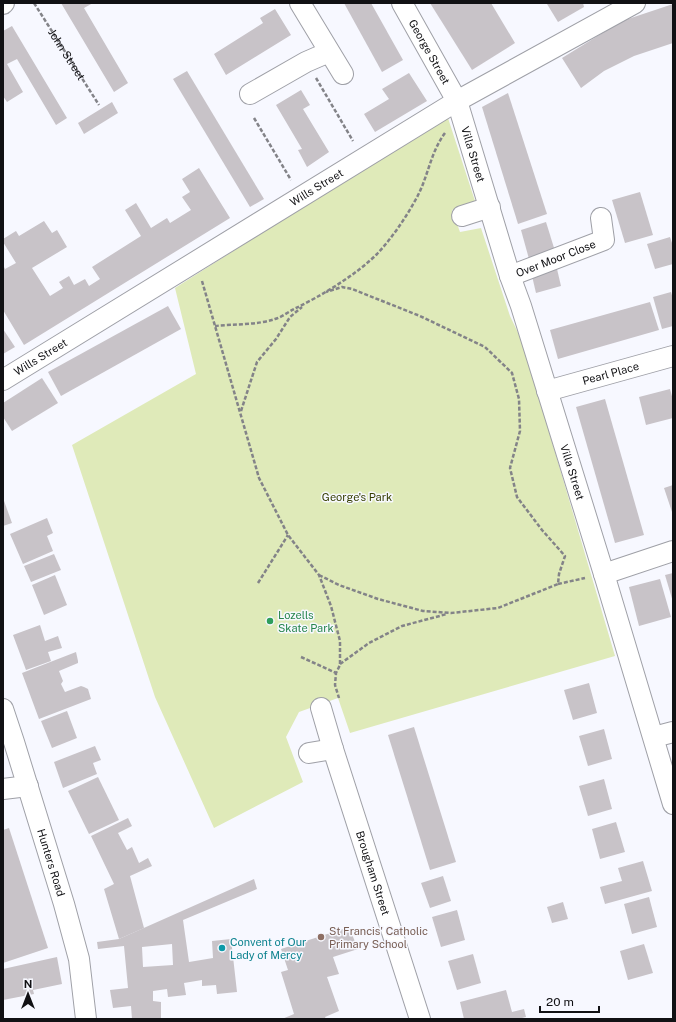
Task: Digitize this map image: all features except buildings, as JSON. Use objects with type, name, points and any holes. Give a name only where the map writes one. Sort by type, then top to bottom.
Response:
[{"type":"street","points":[[300,3],[343,74]]},
{"type":"street","name":"George Street","points":[[402,3],[457,101]]},
{"type":"street","name":"Wills Street","points":[[3,380],[69,338],[196,262],[457,101],[635,3]]},
{"type":"street","points":[[250,94],[306,62],[329,52]]},
{"type":"street","name":"Villa Street","points":[[457,101],[510,276],[604,574],[673,804]]},
{"type":"street","points":[[462,216],[490,207]]},
{"type":"street","name":"Over Moor Close","points":[[510,276],[604,240],[601,218]]},
{"type":"street","name":"Pearl Place","points":[[547,391],[673,356]]},
{"type":"street","points":[[604,574],[673,551]]},
{"type":"street","name":"Brougham Street","points":[[322,708],[333,749],[420,1019]]},
{"type":"street","name":"Hunters Road","points":[[3,709],[64,904],[79,960],[86,1019]]},
{"type":"street","points":[[654,737],[673,732]]},
{"type":"street","points":[[309,753],[333,749]]},
{"type":"street","points":[[3,789],[28,786]]},
{"type":"path","name":"John Street","points":[[34,3],[99,105]]},
{"type":"path","points":[[306,62],[353,141]]},
{"type":"path","points":[[254,118],[295,185]]},
{"type":"path","points":[[215,326],[248,324],[275,319],[306,304],[360,269],[377,254],[399,226],[417,197],[432,157],[441,139],[449,128]]},
{"type":"path","points":[[196,262],[260,478],[288,535],[319,575],[331,606],[340,641],[340,665]]},
{"type":"path","points":[[326,292],[342,286],[420,316],[485,348],[512,373],[519,399],[520,431],[510,468],[517,496],[542,530],[565,556],[559,574],[558,584]]},
{"type":"path","points":[[240,411],[257,362],[276,339],[290,317],[306,304]]},
{"type":"path","points":[[258,583],[288,535]]},
{"type":"path","points":[[322,708],[340,701],[335,685],[336,673],[340,665],[369,643],[402,626],[451,613],[498,608],[558,584],[604,574]]},
{"type":"path","points":[[319,575],[339,585],[378,599],[423,611],[451,613]]},
{"type":"path","points":[[301,657],[336,673]]},
{"type":"green space","name":"George's Park","points":[[447,115],[475,201],[452,210],[460,232],[481,228],[510,316],[523,343],[615,656],[350,733],[338,698],[299,712],[286,737],[303,782],[214,828],[155,697],[72,445],[196,374],[175,288]]},
{"type":"place","name":"Lozells Skate Park","points":[[270,621]]},
{"type":"place","name":"St Francis' Catholic Primary School","points":[[321,937]]},
{"type":"place","name":"Convent of Our Lady of Mercy","points":[[222,948]]}]
